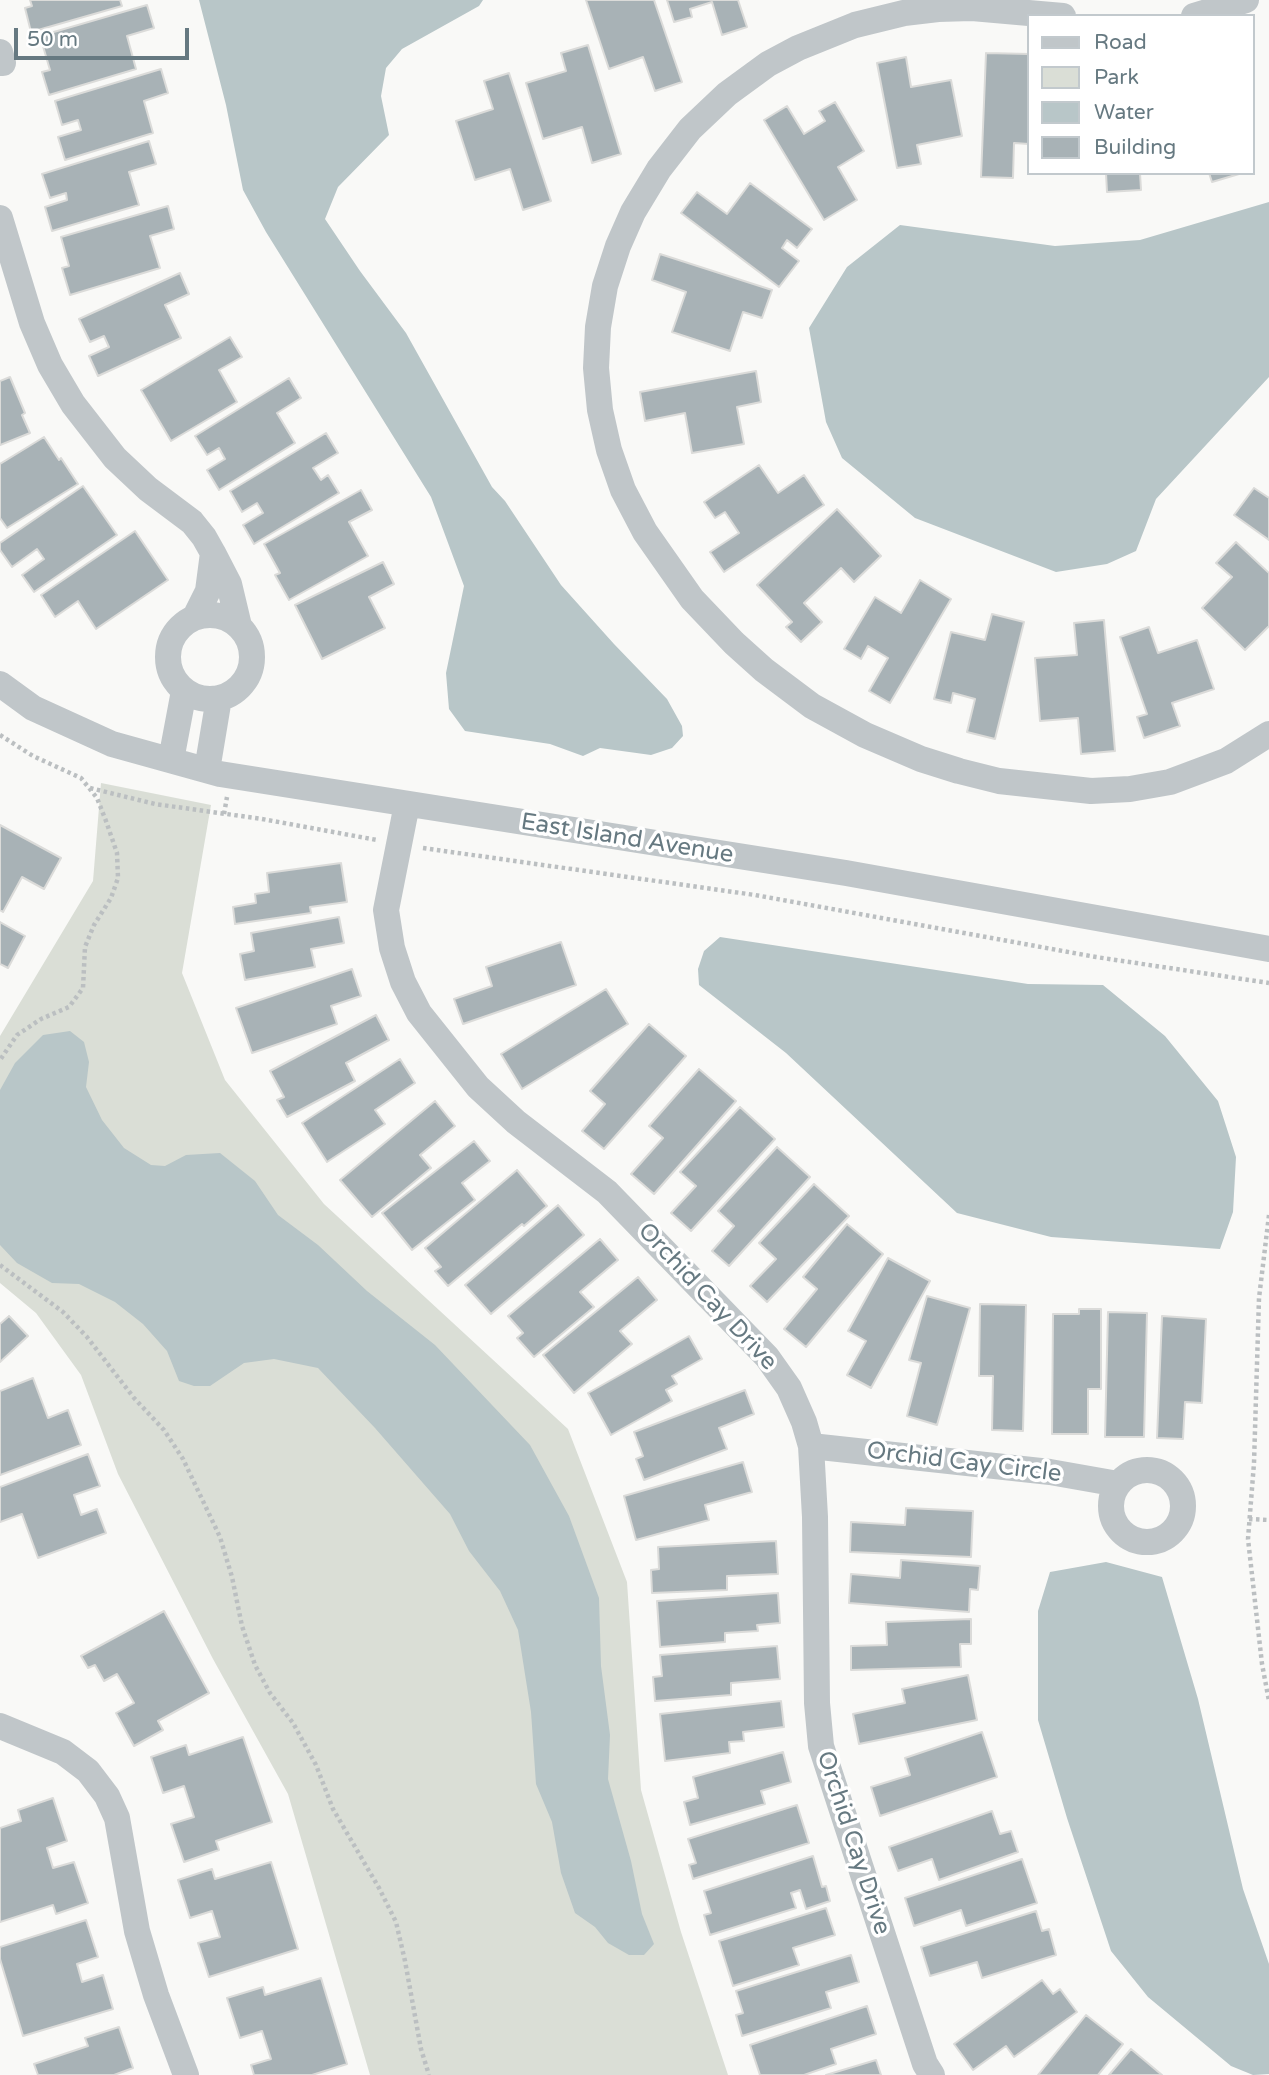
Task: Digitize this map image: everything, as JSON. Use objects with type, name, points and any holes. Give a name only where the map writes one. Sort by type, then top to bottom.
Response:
[{"type":"street","points":[[1200,14],[1246,0]]},
{"type":"street","points":[[1040,14],[972,8],[938,9],[904,13],[855,25],[797,48],[778,59],[718,103],[690,129],[659,169],[633,212],[605,286],[598,327],[596,368],[600,410],[609,450],[623,490],[646,532],[692,599],[764,670],[812,706],[865,735],[959,772],[999,781],[1090,791],[1130,789],[1170,782],[1226,761],[1269,734]]},
{"type":"street","points":[[0,52],[3,63],[0,64]]},
{"type":"street","points":[[0,218],[32,323],[50,365],[73,404],[115,458],[148,489],[192,522],[204,537],[229,584],[239,626],[250,643],[251,667],[245,680],[235,691],[219,698],[205,699],[184,691],[174,680],[168,666],[167,648],[173,634],[182,624],[209,614],[227,618],[239,626]]},
{"type":"street","points":[[195,617],[208,591],[213,553]]},
{"type":"street","name":"East Island Avenue","points":[[1,688],[33,708],[112,744],[207,770],[846,873],[1269,949]]},
{"type":"street","points":[[171,760],[184,691]]},
{"type":"street","points":[[207,770],[219,698]]},
{"type":"street","name":"Orchid Cay Drive","points":[[407,804],[386,910],[392,948],[403,982],[419,1013],[478,1087],[516,1122],[607,1192],[767,1357],[789,1388],[804,1422],[810,1446],[815,1517],[817,1703],[821,1746],[925,2064],[932,2075]]},
{"type":"street","name":"Orchid Cay Circle","points":[[810,1446],[1050,1472],[1118,1483]]},
{"type":"street","points":[[0,1726],[63,1752],[88,1771],[107,1796],[117,1818],[137,1931],[156,1995],[186,2075]]},
{"type":"path","points":[[0,735],[33,756],[81,778],[90,788],[97,798],[117,853],[118,878],[111,898],[94,925],[85,947],[83,988],[69,1006],[41,1019],[17,1035],[0,1060]]},
{"type":"path","points":[[90,788],[155,804],[262,819],[370,839]]},
{"type":"path","points":[[420,847],[754,895],[1096,957],[1269,983]]},
{"type":"path","points":[[1269,1215],[1259,1298],[1254,1463],[1248,1539],[1262,1664],[1269,1701]]},
{"type":"path","points":[[0,1265],[63,1312],[88,1337],[134,1398],[164,1430],[183,1459],[220,1537],[242,1626],[255,1665],[270,1693],[293,1723],[316,1765],[333,1809],[396,1922],[421,2049],[429,2075]]},
{"type":"path","points":[[1249,1519],[1269,1520]]},
{"type":"green space","points":[[101,783],[211,805],[182,973],[225,1080],[324,1204],[568,1429],[627,1582],[641,1790],[681,1932],[728,2075],[370,2075],[288,1794],[213,1659],[118,1474],[81,1375],[36,1313],[0,1283],[0,1036],[93,881]]},
{"type":"water","points":[[199,0],[483,0],[479,6],[402,49],[386,68],[381,96],[389,135],[338,187],[325,219],[406,333],[492,487],[505,501],[561,585],[667,699],[682,726],[683,736],[672,748],[651,755],[600,748],[583,756],[550,744],[465,731],[449,709],[446,673],[464,586],[431,497],[266,232],[243,190],[226,105]]},
{"type":"water","points":[[1269,202],[1269,377],[1156,499],[1136,551],[1107,564],[1056,572],[915,518],[842,458],[826,422],[809,328],[847,267],[900,225],[1055,246],[1140,240]]},
{"type":"water","points":[[720,937],[1028,984],[1103,985],[1165,1036],[1218,1101],[1236,1157],[1233,1212],[1220,1249],[1051,1237],[957,1213],[786,1053],[699,985],[698,969],[704,951]]},
{"type":"water","points":[[70,1031],[84,1042],[89,1062],[86,1087],[102,1120],[124,1148],[151,1165],[165,1166],[186,1155],[220,1153],[255,1181],[278,1215],[318,1245],[367,1291],[435,1345],[530,1445],[569,1516],[599,1598],[601,1666],[610,1735],[608,1779],[631,1861],[642,1914],[654,1944],[644,1955],[629,1955],[608,1943],[595,1927],[575,1913],[561,1873],[552,1822],[536,1784],[531,1712],[518,1630],[500,1591],[469,1551],[450,1514],[375,1428],[318,1368],[274,1359],[244,1363],[210,1386],[194,1386],[179,1381],[167,1351],[143,1324],[115,1302],[79,1284],[52,1283],[17,1263],[0,1245],[0,1090],[15,1063],[43,1035]]},
{"type":"water","points":[[1106,1562],[1162,1577],[1198,1699],[1243,1889],[1269,1964],[1269,2074],[1253,2075],[1231,2066],[1148,1997],[1111,1951],[1067,1818],[1038,1720],[1038,1611],[1050,1572]]},
{"type":"building","points":[[30,0],[120,0],[122,6],[31,32],[25,8],[32,6]]},
{"type":"building","points":[[586,0],[654,0],[682,82],[655,91],[643,57],[609,69]]},
{"type":"building","points":[[667,0],[738,0],[747,27],[722,35],[712,2],[690,9],[692,17],[674,22]]},
{"type":"building","points":[[147,5],[154,28],[127,36],[136,69],[49,95],[42,72],[50,70],[40,36]]},
{"type":"building","points":[[588,45],[621,154],[592,163],[582,127],[543,139],[526,83],[566,71],[561,53]]},
{"type":"building","points":[[986,53],[1028,54],[1028,144],[1014,143],[1013,178],[981,177]]},
{"type":"building","points":[[906,57],[911,87],[951,80],[962,136],[917,145],[921,164],[897,168],[877,63]]},
{"type":"building","points":[[161,69],[168,93],[144,101],[153,133],[65,160],[58,137],[81,130],[78,120],[62,125],[55,101]]},
{"type":"building","points":[[509,73],[551,201],[523,210],[510,169],[475,180],[456,121],[493,109],[484,81]]},
{"type":"building","points":[[835,102],[864,151],[838,167],[857,200],[824,220],[764,120],[787,106],[804,134],[825,121],[819,111]]},
{"type":"building","points":[[149,141],[156,164],[129,172],[139,205],[52,231],[45,207],[67,200],[66,193],[50,198],[42,174]]},
{"type":"building","points":[[1106,175],[1140,175],[1141,190],[1107,192]]},
{"type":"building","points":[[1210,175],[1236,175],[1212,182]]},
{"type":"building","points":[[750,183],[812,229],[797,248],[787,240],[782,248],[799,261],[779,287],[681,213],[697,192],[727,214]]},
{"type":"building","points":[[168,206],[174,229],[150,236],[160,268],[70,295],[62,268],[69,266],[61,237]]},
{"type":"building","points":[[660,254],[772,290],[762,318],[743,312],[730,351],[672,332],[686,292],[652,280]]},
{"type":"building","points":[[180,273],[189,294],[165,305],[181,338],[98,376],[89,356],[109,347],[104,336],[90,342],[79,319]]},
{"type":"building","points":[[230,337],[242,357],[219,370],[237,402],[171,441],[141,390]]},
{"type":"building","points":[[756,371],[761,402],[737,407],[744,444],[692,453],[685,413],[645,421],[640,392]]},
{"type":"building","points":[[10,377],[30,433],[0,445],[0,381]]},
{"type":"building","points":[[289,378],[301,398],[277,413],[295,443],[219,490],[207,470],[225,459],[219,448],[207,455],[195,436]]},
{"type":"building","points":[[326,433],[338,453],[313,468],[321,480],[328,475],[339,493],[254,544],[243,525],[263,513],[257,503],[242,512],[230,491]]},
{"type":"building","points":[[44,437],[78,484],[7,528],[0,518],[0,464]]},
{"type":"building","points":[[759,465],[778,493],[804,475],[824,505],[724,572],[710,552],[739,533],[725,512],[715,518],[704,502]]},
{"type":"building","points":[[83,486],[117,535],[34,592],[22,575],[44,559],[37,549],[12,567],[0,550],[0,543]]},
{"type":"building","points":[[1254,488],[1269,498],[1269,540],[1234,515]]},
{"type":"building","points":[[361,490],[372,510],[349,522],[368,556],[289,600],[275,575],[280,573],[264,544]]},
{"type":"building","points":[[837,509],[881,556],[854,582],[841,568],[804,603],[822,622],[801,642],[786,627],[792,622],[757,585]]},
{"type":"building","points":[[135,531],[168,580],[96,629],[78,601],[55,617],[41,595]]},
{"type":"building","points":[[1236,542],[1269,573],[1269,626],[1245,650],[1202,608],[1232,577],[1216,563]]},
{"type":"building","points":[[383,562],[394,584],[369,597],[385,628],[322,659],[295,605]]},
{"type":"building","points":[[920,580],[951,599],[890,703],[869,691],[888,658],[868,646],[861,659],[844,649],[875,597],[901,613]]},
{"type":"building","points":[[992,614],[1024,622],[995,739],[967,732],[975,699],[953,693],[951,703],[934,699],[951,632],[985,640]]},
{"type":"building","points":[[1104,620],[1115,751],[1081,754],[1078,718],[1040,721],[1035,658],[1077,655],[1074,623]]},
{"type":"building","points":[[1149,627],[1158,653],[1197,640],[1214,689],[1172,703],[1180,726],[1144,738],[1137,717],[1147,714],[1120,637]]},
{"type":"building","points":[[0,825],[61,858],[44,889],[22,877],[3,912],[0,910]]},
{"type":"building","points":[[341,863],[347,902],[310,907],[311,913],[235,924],[233,907],[256,903],[255,894],[269,892],[267,873]]},
{"type":"building","points":[[339,917],[344,943],[311,949],[315,967],[245,980],[240,954],[254,951],[251,933]]},
{"type":"building","points":[[0,922],[25,936],[8,968],[0,964]]},
{"type":"building","points":[[561,942],[576,985],[463,1024],[454,999],[492,986],[486,967]]},
{"type":"building","points":[[352,969],[361,996],[331,1006],[337,1024],[252,1053],[236,1008]]},
{"type":"building","points":[[606,989],[628,1024],[522,1089],[501,1054]]},
{"type":"building","points":[[376,1015],[389,1040],[346,1063],[355,1081],[287,1117],[277,1100],[284,1097],[270,1071]]},
{"type":"building","points":[[649,1024],[686,1056],[604,1149],[582,1131],[605,1104],[590,1091]]},
{"type":"building","points":[[400,1059],[415,1083],[375,1110],[385,1124],[327,1162],[302,1123]]},
{"type":"building","points":[[699,1069],[736,1101],[654,1194],[631,1174],[663,1138],[649,1126]]},
{"type":"building","points":[[435,1101],[455,1126],[420,1155],[431,1168],[372,1217],[340,1180]]},
{"type":"building","points":[[740,1107],[775,1139],[691,1231],[671,1213],[696,1186],[680,1172]]},
{"type":"building","points":[[474,1141],[490,1161],[462,1183],[475,1200],[412,1250],[382,1213]]},
{"type":"building","points":[[777,1147],[810,1177],[729,1266],[712,1251],[734,1226],[718,1211]]},
{"type":"building","points":[[517,1170],[547,1206],[448,1286],[435,1271],[441,1267],[425,1248]]},
{"type":"building","points":[[814,1184],[849,1216],[767,1302],[750,1286],[776,1259],[759,1243]]},
{"type":"building","points":[[558,1205],[584,1235],[491,1314],[465,1285]]},
{"type":"building","points":[[847,1224],[883,1254],[806,1347],[784,1329],[817,1289],[803,1277]]},
{"type":"building","points":[[600,1239],[618,1260],[580,1292],[594,1307],[534,1357],[517,1338],[523,1333],[508,1316]]},
{"type":"building","points":[[888,1258],[930,1281],[871,1388],[847,1375],[866,1341],[848,1331]]},
{"type":"building","points":[[638,1277],[657,1300],[620,1331],[632,1344],[574,1393],[543,1355]]},
{"type":"building","points":[[927,1296],[970,1308],[937,1425],[907,1416],[921,1363],[909,1360]]},
{"type":"building","points":[[980,1304],[1026,1305],[1023,1431],[992,1430],[993,1376],[979,1376]]},
{"type":"building","points":[[1079,1309],[1101,1309],[1101,1389],[1088,1389],[1088,1434],[1052,1434],[1053,1314],[1079,1314]]},
{"type":"building","points":[[1108,1312],[1147,1313],[1144,1437],[1105,1437]]},
{"type":"building","points":[[9,1316],[28,1336],[0,1362],[0,1324]]},
{"type":"building","points":[[1162,1316],[1206,1319],[1202,1403],[1185,1402],[1183,1439],[1157,1438]]},
{"type":"building","points":[[689,1336],[702,1359],[672,1376],[677,1384],[666,1390],[672,1401],[611,1435],[588,1393]]},
{"type":"building","points":[[33,1378],[48,1418],[68,1410],[81,1445],[0,1475],[0,1391]]},
{"type":"building","points":[[745,1390],[754,1414],[719,1428],[727,1449],[644,1480],[636,1459],[643,1456],[634,1432]]},
{"type":"building","points":[[88,1454],[100,1486],[74,1495],[81,1515],[97,1509],[106,1533],[38,1558],[22,1514],[0,1522],[0,1487]]},
{"type":"building","points":[[743,1462],[752,1492],[705,1505],[709,1520],[636,1540],[624,1496]]},
{"type":"building","points":[[906,1508],[973,1511],[971,1557],[850,1552],[851,1522],[905,1525]]},
{"type":"building","points":[[776,1541],[778,1574],[727,1576],[727,1590],[652,1593],[651,1570],[659,1569],[658,1547]]},
{"type":"building","points":[[901,1560],[980,1566],[978,1590],[970,1589],[969,1612],[849,1603],[851,1574],[900,1578]]},
{"type":"building","points":[[778,1593],[780,1623],[757,1625],[758,1631],[725,1633],[725,1642],[660,1647],[657,1601]]},
{"type":"building","points":[[164,1611],[209,1693],[158,1721],[163,1730],[134,1746],[116,1713],[134,1703],[117,1674],[104,1681],[95,1665],[88,1668],[81,1656]]},
{"type":"building","points":[[971,1619],[971,1644],[960,1644],[961,1667],[851,1670],[851,1646],[887,1645],[886,1622]]},
{"type":"building","points":[[777,1646],[780,1679],[731,1683],[731,1695],[655,1701],[653,1677],[662,1676],[660,1655]]},
{"type":"building","points":[[968,1675],[977,1720],[859,1744],[853,1714],[905,1703],[902,1689]]},
{"type":"building","points":[[781,1701],[784,1727],[743,1732],[744,1741],[729,1742],[730,1753],[665,1761],[660,1714]]},
{"type":"building","points":[[982,1732],[997,1777],[880,1816],[871,1787],[910,1775],[905,1758]]},
{"type":"building","points":[[243,1737],[272,1822],[216,1841],[219,1850],[184,1862],[171,1824],[194,1817],[184,1786],[163,1793],[151,1757],[186,1745],[189,1755]]},
{"type":"building","points":[[783,1752],[791,1782],[761,1791],[765,1804],[690,1825],[684,1802],[698,1798],[693,1777]]},
{"type":"building","points":[[53,1798],[67,1841],[47,1848],[53,1868],[74,1862],[88,1903],[56,1914],[53,1905],[0,1922],[0,1828],[21,1821],[18,1810]]},
{"type":"building","points":[[797,1805],[809,1843],[693,1879],[689,1865],[696,1863],[688,1839]]},
{"type":"building","points":[[992,1811],[1000,1834],[1011,1831],[1018,1852],[939,1880],[932,1859],[898,1871],[889,1847]]},
{"type":"building","points":[[813,1856],[822,1887],[826,1886],[830,1901],[806,1909],[800,1890],[791,1893],[796,1908],[710,1935],[704,1915],[711,1913],[704,1891]]},
{"type":"building","points":[[1022,1859],[1037,1903],[966,1926],[961,1910],[914,1926],[905,1898]]},
{"type":"building","points":[[271,1862],[298,1949],[209,1977],[198,1943],[220,1937],[212,1911],[190,1918],[178,1880],[212,1869],[215,1879]]},
{"type":"building","points":[[826,1908],[835,1935],[793,1948],[799,1965],[733,1986],[719,1941]]},
{"type":"building","points":[[1036,1911],[1042,1931],[1049,1929],[1056,1955],[982,1978],[977,1962],[930,1976],[921,1947]]},
{"type":"building","points":[[86,1920],[98,1957],[77,1964],[82,1982],[103,1975],[113,2009],[23,2036],[0,1959],[0,1947]]},
{"type":"building","points":[[851,1955],[859,1982],[826,1992],[831,2008],[742,2036],[736,2015],[743,2013],[736,1991]]},
{"type":"building","points":[[321,1978],[347,2064],[312,2075],[254,2075],[251,2065],[271,2059],[262,2031],[240,2038],[227,1998],[263,1987],[265,1995]]},
{"type":"building","points":[[1042,1980],[1053,1994],[1060,1989],[1077,2012],[1014,2057],[1006,2046],[973,2070],[954,2044]]},
{"type":"building","points":[[867,2006],[876,2034],[831,2049],[836,2064],[804,2075],[760,2075],[750,2045]]},
{"type":"building","points":[[1086,2015],[1123,2044],[1098,2075],[1038,2075]]},
{"type":"building","points":[[119,2027],[133,2068],[114,2075],[38,2075],[34,2064],[88,2046],[85,2038]]},
{"type":"building","points":[[1131,2049],[1162,2075],[1109,2075]]},
{"type":"building","points":[[876,2060],[881,2075],[826,2075]]}]
